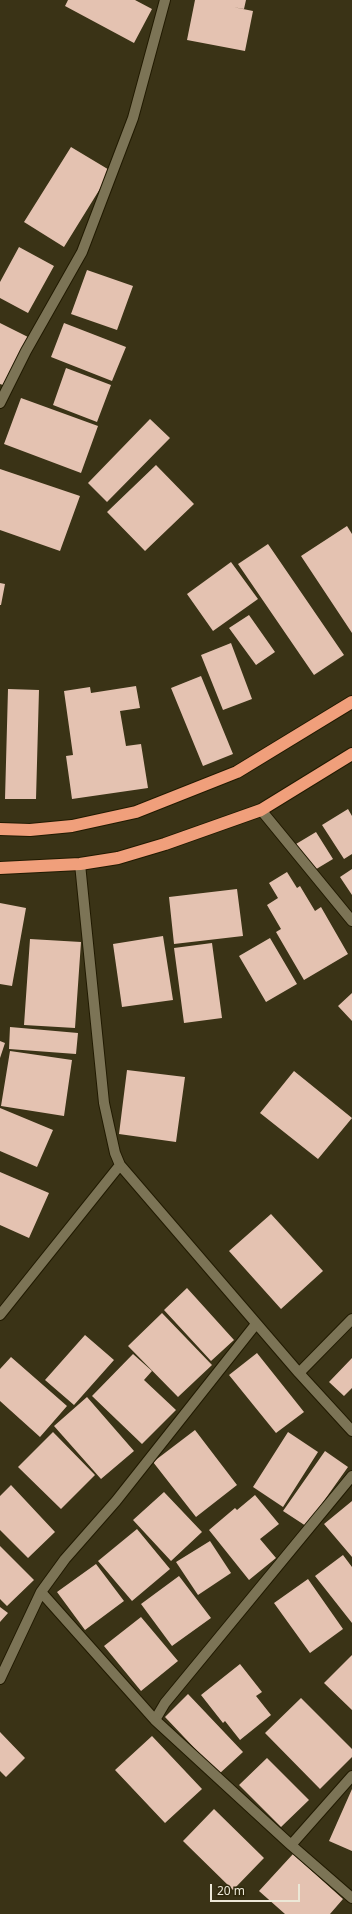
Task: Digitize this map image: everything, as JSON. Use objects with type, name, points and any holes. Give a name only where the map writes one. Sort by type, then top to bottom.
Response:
[{"type":"highway","points":[[0,829],[30,830],[72,826],[136,812],[237,772],[352,702]]},
{"type":"highway","points":[[0,868],[80,864],[118,858],[158,846],[261,810],[352,754]]},
{"type":"street","points":[[0,403],[26,351],[82,252],[133,118],[165,0]]},
{"type":"street","points":[[261,810],[352,921]]},
{"type":"street","points":[[80,864],[104,1103],[115,1153],[120,1165],[256,1324],[352,1431]]},
{"type":"street","points":[[0,1315],[120,1165]]},
{"type":"street","points":[[299,1373],[352,1318]]},
{"type":"street","points":[[0,1679],[41,1592],[65,1559],[116,1501],[256,1324]]},
{"type":"street","points":[[155,1720],[165,1703],[352,1476]]},
{"type":"street","points":[[41,1592],[155,1720],[291,1845],[352,1898]]},
{"type":"street","points":[[291,1845],[352,1776]]},
{"type":"building","points":[[68,0],[135,0],[152,9],[134,43],[65,6]]},
{"type":"building","points":[[195,0],[246,0],[244,9],[233,7],[253,11],[245,51],[187,40]]},
{"type":"building","points":[[71,147],[111,171],[64,247],[24,222]]},
{"type":"building","points":[[19,247],[54,266],[28,313],[0,298],[0,282]]},
{"type":"building","points":[[87,270],[133,286],[117,330],[71,314]]},
{"type":"building","points":[[0,323],[28,337],[3,385],[0,384]]},
{"type":"building","points":[[64,323],[126,347],[112,381],[51,357]]},
{"type":"building","points":[[66,368],[111,385],[97,422],[53,405]]},
{"type":"building","points":[[21,398],[98,426],[81,473],[4,444]]},
{"type":"building","points":[[150,419],[170,438],[107,502],[88,483]]},
{"type":"building","points":[[156,465],[194,504],[145,551],[107,512]]},
{"type":"building","points":[[0,469],[80,496],[60,551],[0,530]]},
{"type":"building","points":[[347,526],[352,534],[352,633],[301,556]]},
{"type":"building","points":[[268,544],[344,655],[314,675],[238,564]]},
{"type":"building","points":[[231,562],[258,599],[213,631],[187,594]]},
{"type":"building","points":[[0,583],[5,584],[1,605],[0,605]]},
{"type":"building","points":[[249,615],[275,652],[256,665],[229,628]]},
{"type":"building","points":[[231,643],[252,699],[223,710],[201,655]]},
{"type":"building","points":[[201,676],[233,754],[203,766],[171,688]]},
{"type":"building","points":[[136,686],[140,708],[120,711],[126,746],[141,744],[148,788],[72,799],[66,756],[73,755],[64,691],[90,687],[91,693]]},
{"type":"building","points":[[8,689],[39,690],[36,799],[5,799]]},
{"type":"building","points":[[348,809],[352,816],[352,854],[344,859],[322,825]]},
{"type":"building","points":[[316,832],[333,859],[313,871],[296,844]]},
{"type":"building","points":[[352,869],[352,895],[340,877]]},
{"type":"building","points":[[287,872],[297,888],[300,886],[315,911],[321,907],[348,954],[304,980],[276,932],[281,929],[267,905],[278,898],[269,883]]},
{"type":"building","points":[[237,889],[243,936],[174,944],[169,897]]},
{"type":"building","points":[[0,903],[26,908],[12,986],[0,984]]},
{"type":"building","points":[[163,936],[173,1000],[122,1007],[113,944]]},
{"type":"building","points":[[270,938],[297,984],[266,1002],[239,956]]},
{"type":"building","points":[[30,939],[81,942],[75,1028],[24,1025]]},
{"type":"building","points":[[212,943],[222,1018],[184,1023],[174,948]]},
{"type":"building","points":[[352,993],[352,1021],[338,1006]]},
{"type":"building","points":[[10,1027],[78,1033],[76,1054],[9,1049]]},
{"type":"building","points":[[0,1041],[5,1043],[0,1058]]},
{"type":"building","points":[[10,1051],[72,1060],[64,1116],[1,1106]]},
{"type":"building","points":[[127,1070],[185,1077],[176,1142],[119,1134]]},
{"type":"building","points":[[294,1071],[352,1118],[318,1159],[260,1113]]},
{"type":"building","points":[[0,1108],[53,1130],[37,1167],[0,1151]]},
{"type":"building","points":[[0,1172],[49,1193],[29,1238],[0,1225]]},
{"type":"building","points":[[271,1214],[323,1271],[281,1309],[229,1251]]},
{"type":"building","points":[[187,1288],[234,1340],[211,1361],[164,1310]]},
{"type":"building","points":[[162,1313],[212,1365],[178,1397],[128,1346]]},
{"type":"building","points":[[85,1335],[114,1360],[74,1405],[45,1380]]},
{"type":"building","points":[[257,1353],[304,1412],[276,1433],[229,1375]]},
{"type":"building","points":[[133,1354],[152,1371],[144,1380],[176,1410],[142,1444],[92,1396]]},
{"type":"building","points":[[11,1357],[67,1406],[40,1437],[0,1401],[0,1369]]},
{"type":"building","points":[[352,1358],[352,1388],[344,1396],[329,1382]]},
{"type":"building","points":[[87,1397],[134,1451],[101,1479],[54,1426]]},
{"type":"building","points":[[195,1430],[237,1485],[196,1517],[153,1462]]},
{"type":"building","points":[[53,1432],[95,1475],[61,1509],[18,1467]]},
{"type":"building","points":[[288,1432],[318,1452],[283,1507],[253,1487]]},
{"type":"building","points":[[325,1451],[348,1467],[306,1526],[283,1511]]},
{"type":"building","points":[[11,1485],[55,1532],[28,1558],[0,1530],[0,1496]]},
{"type":"building","points":[[164,1492],[202,1532],[171,1561],[133,1520]]},
{"type":"building","points":[[255,1495],[279,1524],[260,1539],[276,1558],[249,1580],[209,1530],[235,1508],[237,1510]]},
{"type":"building","points":[[352,1501],[352,1557],[324,1524]]},
{"type":"building","points":[[137,1529],[170,1569],[132,1601],[98,1561]]},
{"type":"building","points":[[210,1541],[231,1573],[198,1595],[176,1562]]},
{"type":"building","points":[[0,1546],[34,1580],[7,1606],[0,1599]]},
{"type":"building","points":[[343,1555],[352,1567],[352,1623],[315,1576]]},
{"type":"building","points":[[96,1564],[124,1601],[85,1630],[57,1592]]},
{"type":"building","points":[[179,1576],[211,1618],[172,1646],[141,1604]]},
{"type":"building","points":[[308,1579],[343,1629],[310,1653],[274,1603]]},
{"type":"building","points":[[0,1607],[8,1613],[0,1622]]},
{"type":"building","points":[[141,1617],[178,1661],[141,1691],[104,1646]]},
{"type":"building","points":[[352,1655],[352,1710],[324,1683]]},
{"type":"building","points":[[240,1664],[262,1692],[256,1696],[271,1715],[240,1740],[225,1721],[223,1723],[201,1695]]},
{"type":"building","points":[[188,1694],[243,1752],[219,1774],[165,1717]]},
{"type":"building","points":[[301,1698],[352,1749],[352,1757],[320,1789],[265,1733]]},
{"type":"building","points":[[0,1732],[25,1758],[6,1777],[0,1771]]},
{"type":"building","points":[[152,1736],[202,1789],[165,1823],[115,1770]]},
{"type":"building","points":[[267,1758],[309,1800],[281,1827],[239,1785]]},
{"type":"building","points":[[352,1789],[352,1851],[329,1841]]},
{"type":"building","points":[[214,1809],[264,1858],[233,1890],[183,1841]]},
{"type":"building","points":[[293,1854],[343,1899],[330,1914],[285,1914],[259,1891]]}]
